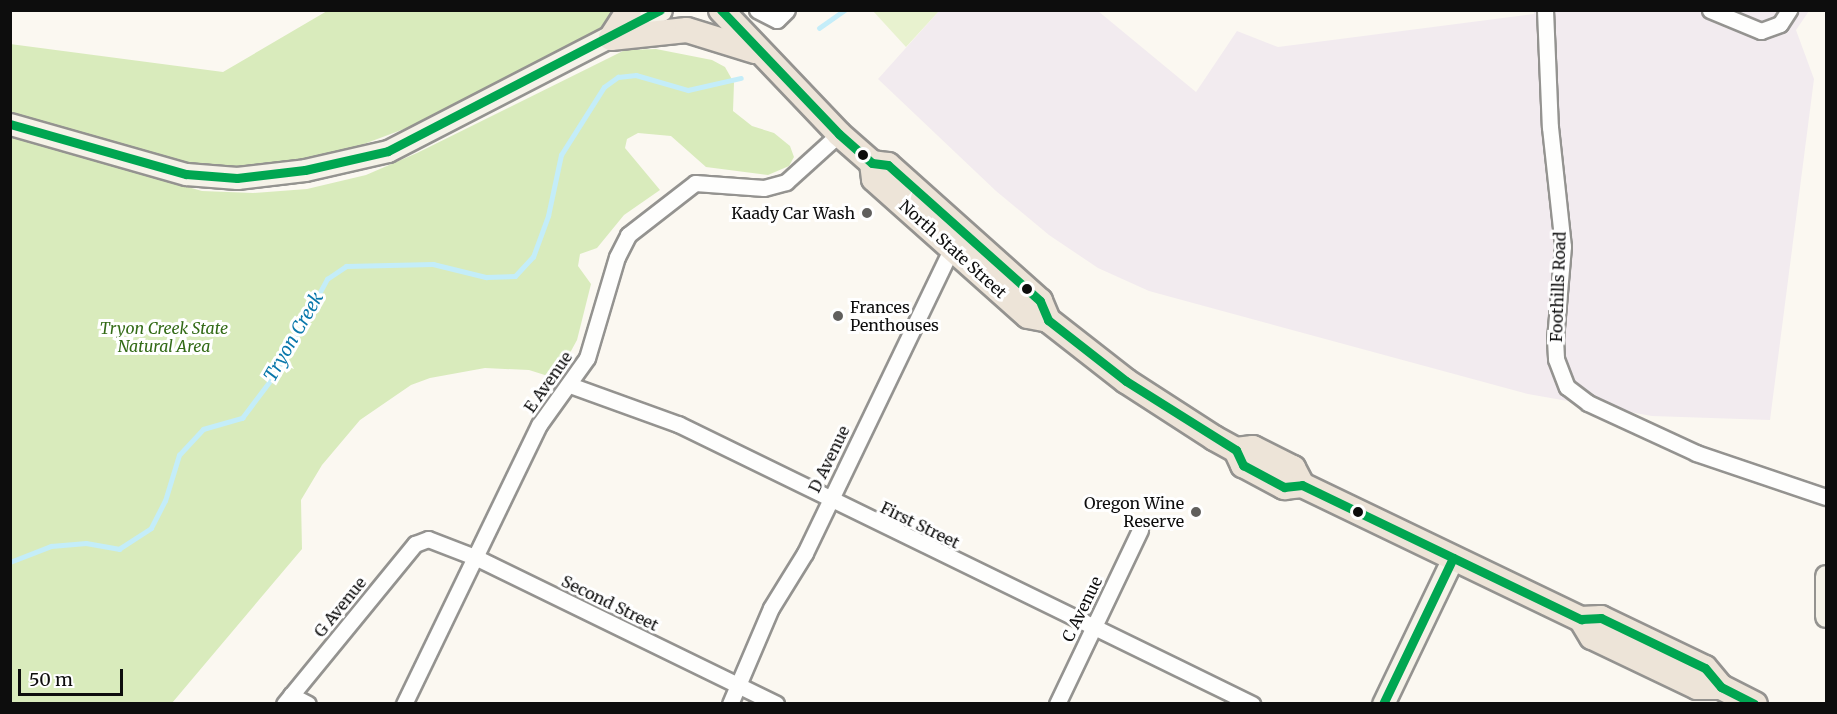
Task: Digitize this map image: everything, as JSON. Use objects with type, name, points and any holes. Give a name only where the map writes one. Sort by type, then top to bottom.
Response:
[{"type":"main road","points":[[611,38],[629,10]]},
{"type":"main road","points":[[10,124],[168,171],[237,178],[286,173],[388,151],[611,38],[661,10]]},
{"type":"main road","name":"North State Street","points":[[721,10],[839,134],[872,163],[874,179],[956,239],[1028,316],[1048,320],[1126,381],[1236,450],[1243,465],[1284,487],[1302,484],[1581,620],[1592,636],[1716,698],[1755,704]]},
{"type":"main road","points":[[611,38],[687,30],[759,52]]},
{"type":"main road","points":[[1383,704],[1453,558]]},
{"type":"main road","points":[[1827,576],[1827,616]]},
{"type":"street","points":[[757,10],[771,19],[786,13]]},
{"type":"street","name":"Foothills Road","points":[[1545,10],[1550,127],[1563,246],[1555,339],[1556,360],[1567,387],[1588,403],[1696,453],[1827,497]]},
{"type":"street","points":[[1710,10],[1761,31],[1780,24],[1789,10]]},
{"type":"street","name":"E Avenue","points":[[404,704],[539,425],[570,385],[587,358],[617,257],[633,230],[695,183],[764,188],[779,185],[796,175],[839,134]]},
{"type":"street","name":"D Avenue","points":[[730,704],[771,608],[805,553],[956,239]]},
{"type":"street","name":"First Street","points":[[570,385],[678,424],[829,501],[1252,704]]},
{"type":"street","name":"C Avenue","points":[[1057,704],[1140,530]]},
{"type":"street","name":"Second Street","points":[[428,539],[475,557],[776,704]]},
{"type":"street","name":"G Avenue","points":[[288,699],[415,544],[428,539]]},
{"type":"street","points":[[288,699],[308,704]]},
{"type":"shaded area","points":[[939,11],[1098,11],[1196,92],[1237,31],[1278,47],[1534,14],[1534,11],[1809,11],[1796,30],[1814,79],[1770,420],[1652,416],[1528,394],[1149,291],[1098,268],[1049,235],[996,191],[878,79]]},
{"type":"green space","points":[[327,11],[624,11],[581,41],[428,120],[356,147],[305,160],[252,168],[170,162],[11,116],[10,44],[223,72]]},
{"type":"green space","points":[[873,11],[939,11],[906,47]]},
{"type":"green space","name":"Tryon Creek State Natural Area","points":[[656,49],[712,60],[725,67],[734,83],[733,111],[752,126],[774,133],[790,146],[794,157],[789,166],[768,175],[706,167],[671,136],[638,133],[627,139],[625,148],[660,190],[624,215],[597,248],[580,254],[578,266],[591,284],[577,340],[565,362],[548,376],[529,370],[485,368],[430,378],[411,385],[360,420],[322,465],[301,500],[302,549],[172,703],[11,703],[11,137],[202,191],[253,193],[307,189],[366,175],[417,153],[625,50]]},
{"type":"waterway","name":"Tryon Creek","points":[[819,28],[845,10]]},
{"type":"waterway","name":"Tryon Creek","points":[[10,562],[51,546],[86,543],[119,549],[151,528],[165,501],[179,455],[203,429],[242,418],[276,373],[327,279],[346,266],[433,264],[486,277],[515,276],[533,257],[548,216],[561,155],[604,87],[618,77],[636,75],[688,90],[741,78]]},
{"type":"transit line","points":[[10,124],[186,174],[237,178],[305,170],[388,151],[660,10]]},
{"type":"transit line","points":[[721,10],[839,134],[872,163],[888,165],[1040,301],[1048,320],[1126,381],[1236,450],[1243,465],[1284,487],[1302,485],[1581,619],[1601,618],[1705,668],[1721,687],[1754,704]]},
{"type":"transit line","points":[[1383,704],[1453,558]]},
{"type":"place","name":"Kaady Car Wash","points":[[867,213]]},
{"type":"place","name":"Frances Penthouses","points":[[838,316]]},
{"type":"place","name":"Oregon Wine Reserve","points":[[1196,512]]}]
